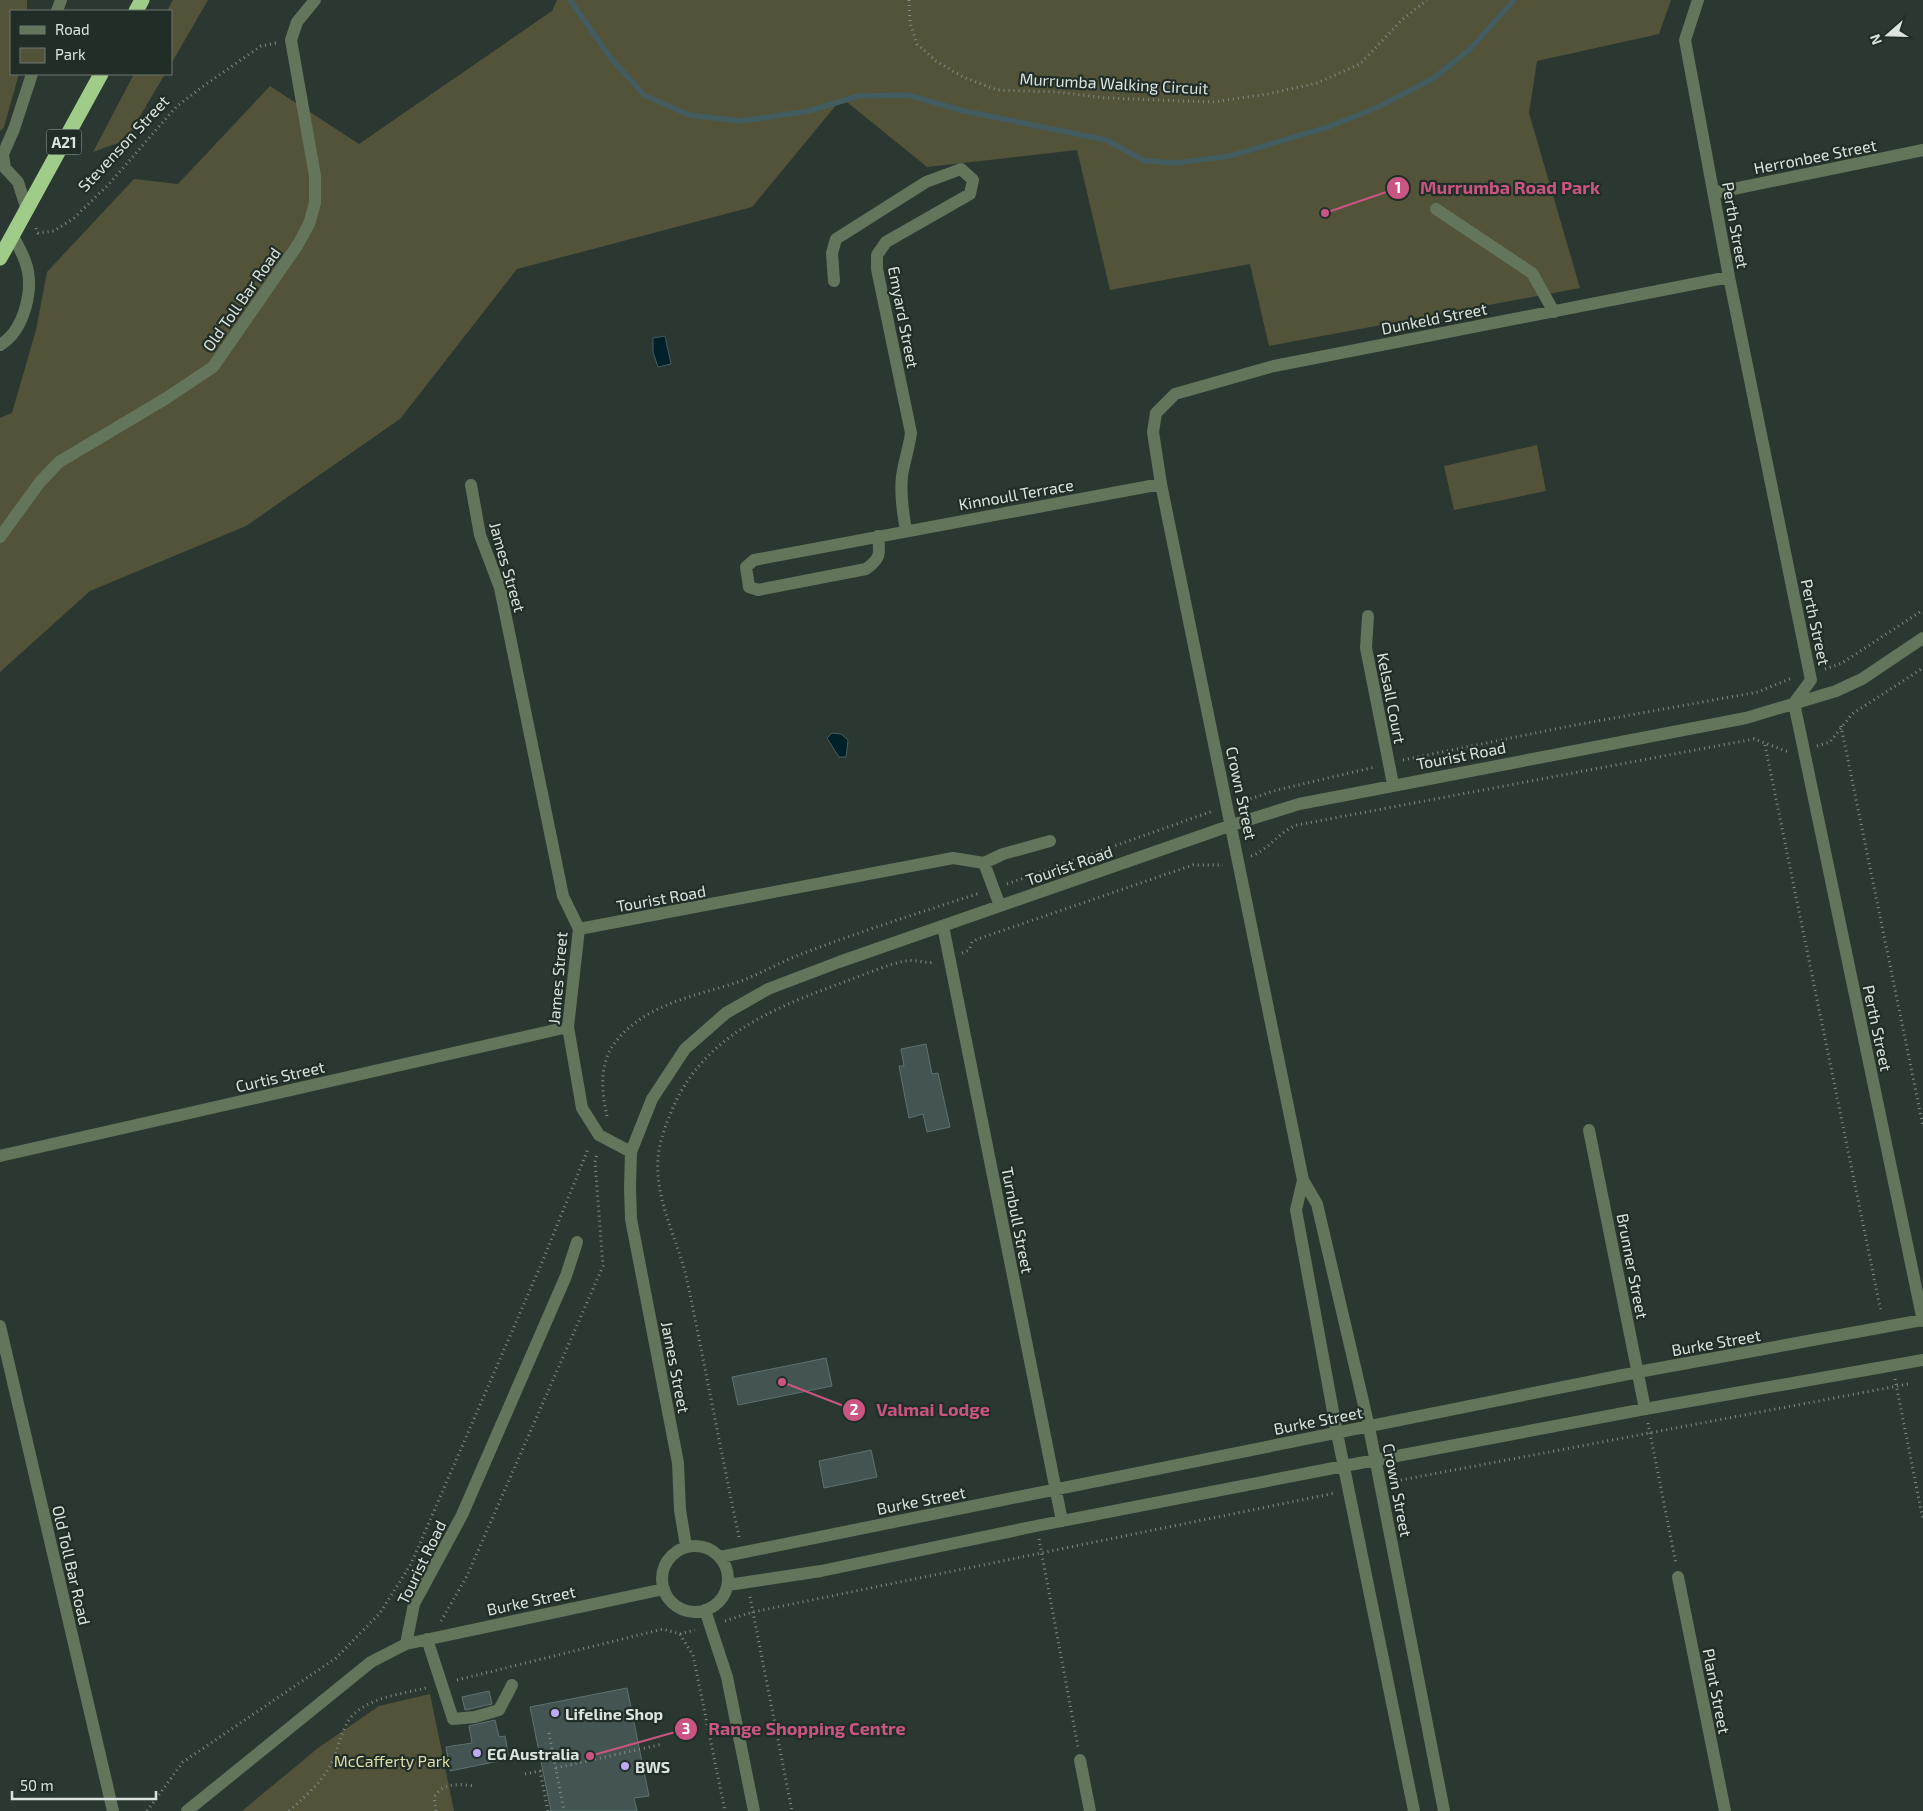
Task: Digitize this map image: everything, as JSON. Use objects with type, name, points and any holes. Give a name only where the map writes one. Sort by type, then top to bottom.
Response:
[{"type":"highway","name":"A21","points":[[0,258],[100,75]]},
{"type":"street","points":[[291,40],[298,22],[315,0]]},
{"type":"street","name":"Perth Street","points":[[1698,0],[1685,40],[1729,277],[1812,680],[1794,703],[1923,1321]]},
{"type":"street","name":"Old Toll Bar Road","points":[[0,537],[40,482],[60,462],[165,399],[213,366],[297,246],[308,224],[315,203],[315,176],[291,40]]},
{"type":"street","points":[[27,210],[18,182],[5,168],[3,154],[14,129],[32,75]]},
{"type":"street","name":"Herronbee Street","points":[[1714,193],[1923,150]]},
{"type":"street","name":"Emyard Street","points":[[834,281],[832,253],[836,239],[926,182],[961,169],[973,180],[970,194],[886,242],[877,255],[877,269],[910,433],[908,454],[902,476],[901,499],[906,531]]},
{"type":"street","points":[[1436,209],[1532,273],[1554,312]]},
{"type":"street","points":[[0,345],[12,335],[18,326],[26,306],[25,261],[13,236]]},
{"type":"street","name":"Dunkeld Street","points":[[1156,413],[1175,394],[1274,366],[1729,277]]},
{"type":"street","name":"Crown Street","points":[[1156,413],[1153,432],[1161,484],[1303,1180],[1316,1204],[1369,1427],[1444,1811]]},
{"type":"street","name":"Kinnoull Terrace","points":[[878,536],[880,552],[877,561],[866,570],[758,590],[749,587],[746,567],[754,560],[878,536],[1161,484]]},
{"type":"street","name":"James Street","points":[[471,485],[480,535],[500,588],[563,896],[579,929],[568,1027],[582,1108],[599,1135],[631,1152],[631,1219],[678,1463],[680,1510],[686,1546]]},
{"type":"street","name":"Kelsall Court","points":[[1368,616],[1366,648],[1393,784]]},
{"type":"street","name":"Tourist Road","points":[[631,1152],[652,1098],[685,1049],[726,1013],[768,989],[1232,825],[1300,804],[1393,784],[1746,718],[1836,691],[1862,679],[1923,638]]},
{"type":"street","name":"Tourist Road","points":[[579,929],[953,858],[984,862],[1003,854],[1050,841]]},
{"type":"street","points":[[984,862],[1000,906]]},
{"type":"street","name":"Turnbull Street","points":[[943,926],[1062,1521]]},
{"type":"street","name":"Curtis Street","points":[[0,1156],[568,1027]]},
{"type":"street","name":"Brunner Street","points":[[1589,1130],[1645,1409]]},
{"type":"street","name":"Crown Street","points":[[1303,1180],[1296,1210],[1337,1433],[1414,1811]]},
{"type":"street","name":"Tourist Road","points":[[406,1644],[414,1604],[462,1514],[566,1276],[577,1242]]},
{"type":"street","name":"Burke Street","points":[[720,1556],[1638,1372],[1923,1321]]},
{"type":"street","name":"Old Toll Bar Road","points":[[0,1326],[113,1811]]},
{"type":"street","points":[[728,1585],[821,1572],[1036,1526],[1344,1466],[1645,1409],[1923,1360]]},
{"type":"street","points":[[686,1546],[705,1547],[720,1556],[727,1570],[728,1585],[720,1601],[705,1610],[695,1612],[676,1606],[664,1589],[662,1578],[664,1567],[670,1558],[686,1546]]},
{"type":"street","name":"Plant Street","points":[[1678,1577],[1725,1811]]},
{"type":"street","name":"Burke Street","points":[[406,1644],[664,1589]]},
{"type":"street","points":[[705,1610],[727,1677],[754,1811]]},
{"type":"street","points":[[427,1639],[453,1719],[476,1717],[500,1710],[512,1686]]},
{"type":"street","points":[[187,1811],[371,1662],[406,1644]]},
{"type":"street","points":[[1080,1760],[1090,1811]]},
{"type":"path","name":"Murrumba Walking Circuit","points":[[909,0],[910,23],[917,44],[943,65],[963,77],[997,90],[1057,92],[1106,98],[1212,102],[1268,94],[1317,83],[1360,64],[1403,19],[1427,0]]},
{"type":"path","name":"Stevenson Street","points":[[27,210],[38,233],[46,233],[62,228],[109,184],[157,128],[183,102],[261,46],[291,40]]},
{"type":"path","points":[[995,888],[1277,790],[1388,763],[1575,725],[1758,692],[1810,673],[1842,664],[1923,610]]},
{"type":"path","points":[[742,1552],[681,1253],[659,1188],[658,1160],[667,1121],[677,1097],[691,1074],[720,1045],[742,1028],[770,1011],[906,961],[920,960],[928,963],[949,957],[969,950],[972,942],[978,939],[1192,865],[1199,863],[1219,866],[1259,853],[1288,829],[1297,825],[1754,739],[1784,752],[1830,742],[1852,714],[1923,668]]},
{"type":"path","points":[[1841,726],[1923,1126]]},
{"type":"path","points":[[1765,744],[1884,1327]]},
{"type":"path","points":[[147,1811],[183,1762],[336,1658],[380,1613],[411,1564],[540,1269],[588,1149]]},
{"type":"path","points":[[439,1624],[467,1576],[603,1266],[597,1154]]},
{"type":"path","points":[[1380,1484],[1908,1384]]},
{"type":"path","points":[[1896,1387],[1923,1520]]},
{"type":"path","points":[[1645,1409],[1678,1577]]},
{"type":"path","points":[[753,1612],[1349,1490]]},
{"type":"path","points":[[1036,1526],[1080,1760]]},
{"type":"path","points":[[747,1582],[792,1811]]},
{"type":"path","points":[[680,1634],[694,1655],[725,1811]]},
{"type":"path","points":[[549,1733],[564,1811]]},
{"type":"path","points":[[556,1768],[663,1744]]},
{"type":"path","points":[[526,1774],[540,1771],[548,1811]]},
{"type":"path","points":[[436,1811],[434,1798],[443,1788],[457,1784],[474,1786]]},
{"type":"green space","points":[[0,0],[27,0],[27,10],[10,10],[10,75],[19,75],[4,127],[0,131]]},
{"type":"green space","points":[[173,0],[208,0],[172,62],[172,10],[168,10]]},
{"type":"green space","points":[[557,0],[1671,0],[1659,34],[1537,61],[1529,113],[1580,288],[1269,346],[1250,264],[1110,290],[1077,150],[927,167],[842,98],[752,207],[517,269],[400,419],[246,526],[90,591],[0,672],[0,418],[12,413],[36,330],[47,272],[134,179],[178,184],[270,86],[359,144],[552,11]]},
{"type":"green space","points":[[133,75],[164,75],[126,140],[93,152]]},
{"type":"green space","points":[[1537,445],[1546,491],[1454,510],[1444,466]]},
{"type":"green space","name":"McCafferty Park","points":[[430,1694],[454,1811],[242,1811],[318,1748],[379,1706]]},
{"type":"water","points":[[665,336],[671,364],[658,367],[653,352],[653,338]]},
{"type":"water","points":[[832,733],[841,734],[848,740],[846,757],[839,757],[827,738]]},
{"type":"building","points":[[926,1044],[932,1074],[938,1073],[950,1127],[927,1132],[923,1114],[909,1118],[899,1066],[904,1066],[901,1049]]},
{"type":"building","points":[[826,1358],[832,1386],[738,1405],[732,1377]]},
{"type":"building","points":[[871,1450],[877,1477],[824,1488],[819,1461]]},
{"type":"building","points":[[627,1688],[649,1796],[634,1798],[637,1811],[551,1811],[530,1707]]},
{"type":"building","points":[[489,1691],[492,1704],[465,1710],[462,1697]]},
{"type":"building","name":"EG Australia","points":[[495,1720],[499,1737],[505,1736],[509,1759],[450,1771],[446,1747],[472,1743],[469,1726]]},
{"type":"waterway","points":[[570,0],[610,57],[644,95],[689,115],[741,121],[809,111],[858,96],[907,95],[964,111],[1106,140],[1145,161],[1175,163],[1230,156],[1328,127],[1378,107],[1434,78],[1471,48],[1514,0]]},
{"type":"place","name":"Murrumba Road Park","points":[[1325,213]]},
{"type":"place","name":"Valmai Lodge","points":[[782,1382]]},
{"type":"place","name":"Lifeline Shop","points":[[555,1713]]},
{"type":"place","name":"EG Australia","points":[[477,1753]]},
{"type":"place","name":"Range Shopping Centre","points":[[590,1756]]},
{"type":"place","name":"BWS","points":[[625,1766]]}]
